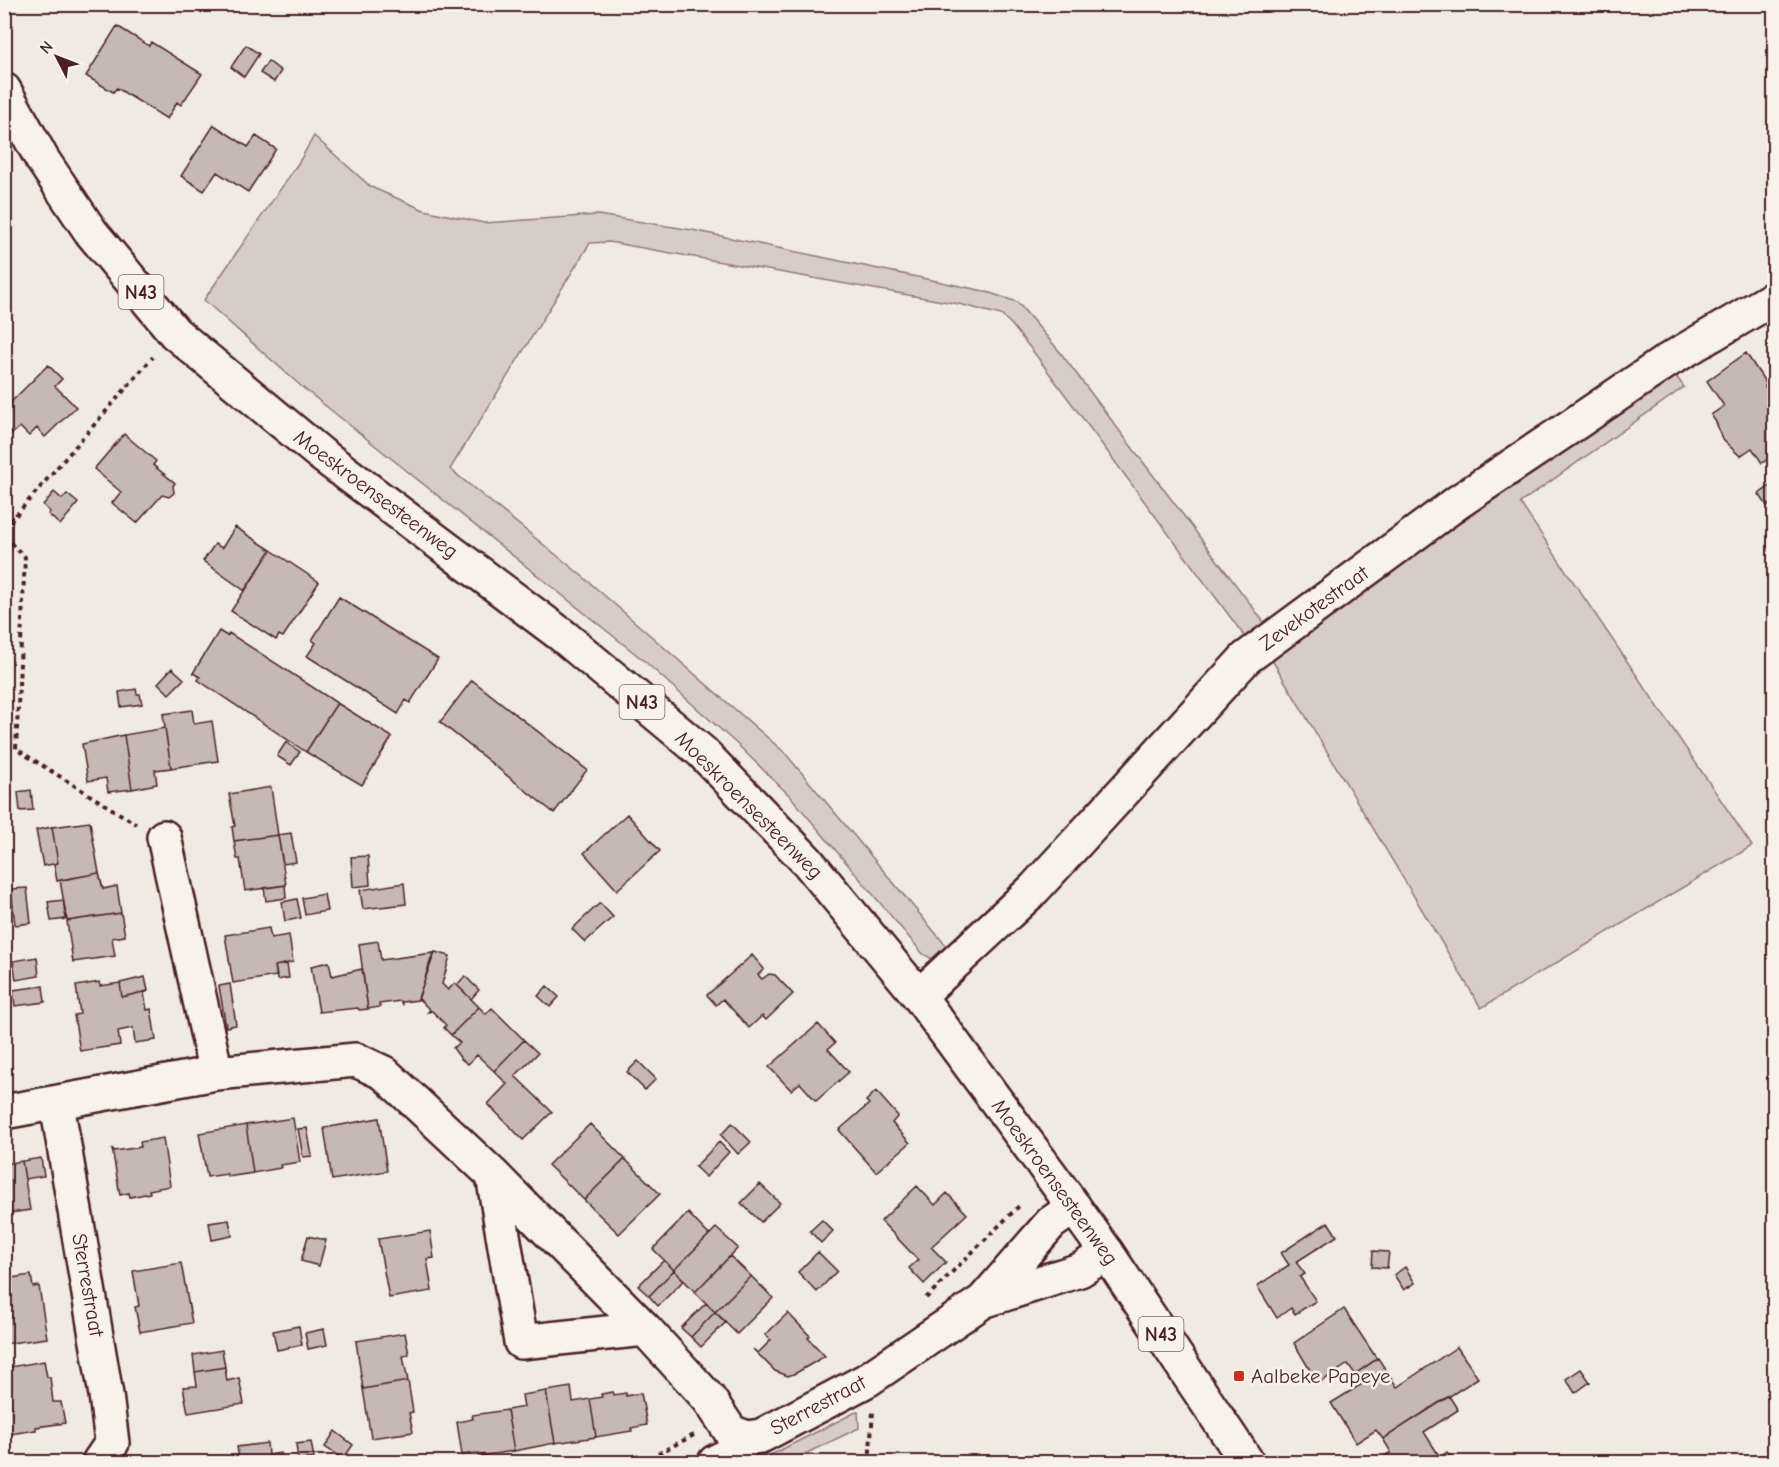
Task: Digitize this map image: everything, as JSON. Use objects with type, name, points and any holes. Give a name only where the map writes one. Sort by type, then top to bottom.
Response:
[{"type":"street","name":"Moeskroensesteenweg","points":[[4,90],[42,159],[91,232],[175,333],[322,455],[563,636],[702,752],[808,862],[919,996],[1053,1178],[1107,1253],[1247,1462]]},
{"type":"street","name":"Zevekotestraat","points":[[919,996],[1034,889],[1246,658],[1449,509],[1561,432],[1667,361],[1774,298]]},
{"type":"street","points":[[164,837],[216,1073]]},
{"type":"street","points":[[4,1112],[216,1073],[356,1060],[384,1073],[493,1175],[645,1329],[709,1399],[735,1430],[737,1451],[715,1462]]},
{"type":"street","name":"Sterrestraat","points":[[57,1104],[112,1443],[99,1462]]},
{"type":"street","points":[[493,1175],[521,1342],[645,1329]]},
{"type":"street","name":"Sterrestraat","points":[[735,1430],[761,1436],[867,1380],[983,1301],[1051,1224],[1074,1207]]},
{"type":"street","name":"Sterrestraat","points":[[983,1301],[1080,1270],[1107,1253]]},
{"type":"path","points":[[4,529],[175,333]]},
{"type":"path","points":[[4,537],[25,556],[16,749],[125,819],[164,837]]},
{"type":"path","points":[[925,1299],[1019,1206],[1053,1178]]},
{"type":"path","points":[[867,1380],[874,1397],[869,1462]]},
{"type":"path","points":[[642,1462],[735,1430]]},
{"type":"shaded area","points":[[314,136],[371,187],[424,210],[484,223],[598,215],[692,230],[984,291],[1017,302],[1060,352],[1267,626],[1248,641],[1032,350],[1001,315],[959,304],[609,242],[590,243],[450,469],[581,575],[785,753],[948,948],[936,961],[923,954],[791,797],[739,746],[642,659],[302,387],[204,300],[299,162]]},
{"type":"shaded area","points":[[1674,373],[1684,387],[1520,503],[1752,846],[1481,1008],[1269,655]]},
{"type":"shaded area","points":[[858,1411],[859,1428],[788,1462],[757,1462]]},
{"type":"building","points":[[117,26],[149,46],[151,42],[202,74],[181,105],[177,102],[167,119],[117,88],[113,92],[86,76]]},
{"type":"building","points":[[246,45],[259,54],[244,77],[231,67]]},
{"type":"building","points":[[268,61],[281,71],[274,82],[260,73]]},
{"type":"building","points":[[214,125],[248,147],[256,136],[276,149],[248,192],[217,172],[204,191],[181,176]]},
{"type":"building","points":[[1746,353],[1767,385],[1765,386],[1774,401],[1774,455],[1762,463],[1752,448],[1740,456],[1722,439],[1711,415],[1724,406],[1707,381]]},
{"type":"building","points":[[48,365],[62,379],[55,386],[76,407],[45,437],[37,428],[29,436],[20,427],[12,434],[4,425],[4,409]]},
{"type":"building","points":[[124,434],[156,461],[153,465],[175,483],[174,493],[169,497],[162,495],[137,523],[112,503],[121,492],[94,469]]},
{"type":"building","points":[[1773,484],[1774,500],[1767,506],[1759,494]]},
{"type":"building","points":[[54,492],[62,499],[67,494],[78,503],[60,525],[48,514],[50,512],[43,505]]},
{"type":"building","points":[[235,527],[271,550],[245,591],[203,561],[215,544],[222,548]]},
{"type":"building","points":[[271,550],[319,582],[283,637],[279,635],[276,640],[231,611]]},
{"type":"building","points":[[339,597],[438,659],[410,703],[406,700],[398,714],[307,656],[316,643],[312,640]]},
{"type":"building","points":[[219,631],[227,636],[229,633],[337,703],[306,752],[198,680],[200,677],[193,673]]},
{"type":"building","points":[[172,668],[184,679],[169,694],[158,683]]},
{"type":"building","points":[[472,680],[587,770],[554,813],[440,722]]},
{"type":"building","points":[[136,689],[137,694],[140,694],[142,704],[121,707],[119,692]]},
{"type":"building","points":[[337,703],[392,737],[362,785],[306,752]]},
{"type":"building","points":[[192,710],[194,724],[212,721],[218,761],[171,768],[163,714]]},
{"type":"building","points":[[165,728],[171,768],[155,770],[157,784],[132,789],[124,735]]},
{"type":"building","points":[[124,735],[132,789],[108,792],[106,778],[88,781],[82,744]]},
{"type":"building","points":[[286,742],[300,752],[291,765],[277,756]]},
{"type":"building","points":[[271,787],[278,835],[234,841],[232,827],[235,826],[229,794]]},
{"type":"building","points":[[31,790],[33,810],[20,811],[18,792]]},
{"type":"building","points":[[627,814],[660,851],[617,890],[584,853]]},
{"type":"building","points":[[90,822],[99,873],[57,881],[54,864],[58,863],[52,827]]},
{"type":"building","points":[[52,827],[58,863],[43,866],[36,830]]},
{"type":"building","points":[[291,833],[296,862],[283,864],[278,835]]},
{"type":"building","points":[[278,835],[286,885],[245,891],[240,859],[237,859],[234,841]]},
{"type":"building","points":[[368,856],[370,885],[353,887],[351,857]]},
{"type":"building","points":[[99,873],[103,889],[117,886],[121,913],[67,921],[60,880]]},
{"type":"building","points":[[404,883],[406,904],[363,909],[360,890]]},
{"type":"building","points":[[285,885],[286,898],[266,901],[264,888]]},
{"type":"building","points":[[27,888],[31,923],[15,925],[11,889]]},
{"type":"building","points":[[324,894],[327,911],[305,915],[302,898]]},
{"type":"building","points":[[297,899],[301,918],[285,921],[282,902]]},
{"type":"building","points":[[63,900],[66,919],[51,921],[48,902]]},
{"type":"building","points":[[600,903],[613,917],[585,942],[572,929]]},
{"type":"building","points":[[121,913],[125,936],[112,938],[115,956],[73,962],[67,921]]},
{"type":"building","points":[[269,928],[271,938],[289,935],[293,962],[275,966],[277,976],[233,983],[225,935]]},
{"type":"building","points":[[378,941],[381,960],[433,953],[418,1000],[402,1002],[402,1004],[400,1001],[379,1004],[380,1007],[368,1009],[359,944]]},
{"type":"building","points":[[435,952],[450,956],[442,984],[448,990],[455,983],[479,1007],[451,1035],[444,1028],[446,1025],[432,1011],[428,1012],[430,1010],[418,998]]},
{"type":"building","points":[[752,955],[764,969],[758,975],[762,979],[769,974],[775,975],[793,994],[766,1020],[762,1016],[749,1028],[723,999],[716,1005],[707,995]]},
{"type":"building","points":[[37,957],[39,976],[16,980],[13,961]]},
{"type":"building","points":[[329,962],[332,976],[362,969],[368,1009],[319,1012],[311,966]]},
{"type":"building","points":[[287,964],[289,978],[277,980],[275,966]]},
{"type":"building","points":[[465,976],[479,990],[471,999],[457,985]]},
{"type":"building","points":[[145,977],[148,991],[122,997],[120,983]]},
{"type":"building","points":[[99,982],[100,986],[120,983],[122,997],[148,991],[144,993],[147,1010],[151,1009],[156,1040],[135,1043],[133,1028],[118,1031],[120,1045],[80,1051],[74,1015],[80,1014],[76,986]]},
{"type":"building","points":[[230,984],[236,1025],[226,1027],[219,986]]},
{"type":"building","points":[[43,986],[45,1002],[15,1006],[13,990]]},
{"type":"building","points":[[547,986],[559,997],[550,1007],[538,996]]},
{"type":"building","points":[[479,1007],[486,1014],[492,1008],[524,1040],[494,1071],[477,1055],[468,1064],[453,1048],[460,1043],[451,1035]]},
{"type":"building","points":[[818,1024],[835,1043],[828,1049],[849,1072],[816,1101],[800,1083],[791,1090],[769,1067]]},
{"type":"building","points":[[524,1040],[538,1053],[515,1076],[552,1112],[523,1140],[488,1104],[507,1084],[494,1071]]},
{"type":"building","points":[[638,1061],[656,1079],[645,1090],[627,1072]]},
{"type":"building","points":[[876,1091],[898,1116],[892,1123],[910,1143],[876,1172],[839,1130],[869,1104],[866,1101]]},
{"type":"building","points":[[293,1118],[300,1162],[253,1173],[246,1125]]},
{"type":"building","points":[[379,1118],[387,1171],[332,1180],[324,1128]]},
{"type":"building","points":[[732,1123],[751,1142],[738,1154],[721,1135]]},
{"type":"building","points":[[590,1124],[625,1159],[584,1200],[548,1165]]},
{"type":"building","points":[[246,1125],[253,1173],[207,1177],[199,1133]]},
{"type":"building","points":[[307,1128],[312,1156],[303,1157],[298,1129]]},
{"type":"building","points":[[163,1138],[170,1186],[130,1197],[129,1193],[120,1195],[112,1148],[114,1151],[141,1147],[140,1142]]},
{"type":"building","points":[[719,1142],[729,1152],[706,1177],[695,1167]]},
{"type":"building","points":[[41,1158],[44,1176],[25,1179],[22,1161]]},
{"type":"building","points":[[625,1159],[660,1194],[619,1234],[584,1200]]},
{"type":"building","points":[[22,1161],[30,1210],[4,1214],[4,1164]]},
{"type":"building","points":[[760,1184],[780,1203],[761,1222],[741,1203]]},
{"type":"building","points":[[917,1186],[935,1205],[947,1193],[967,1214],[931,1247],[946,1262],[924,1284],[909,1268],[918,1260],[881,1221]]},
{"type":"building","points":[[688,1213],[709,1235],[674,1270],[653,1249]]},
{"type":"building","points":[[229,1220],[232,1236],[212,1240],[209,1223]]},
{"type":"building","points":[[822,1220],[833,1231],[821,1243],[810,1231]]},
{"type":"building","points":[[1328,1222],[1337,1236],[1296,1262],[1305,1274],[1300,1277],[1316,1301],[1295,1314],[1291,1308],[1277,1318],[1257,1286],[1289,1265],[1281,1253]]},
{"type":"building","points":[[716,1228],[738,1248],[695,1292],[674,1270]]},
{"type":"building","points":[[430,1231],[434,1258],[427,1259],[432,1291],[389,1298],[378,1239]]},
{"type":"building","points":[[308,1236],[326,1240],[319,1266],[301,1261]]},
{"type":"building","points":[[1373,1251],[1389,1252],[1387,1268],[1372,1267]]},
{"type":"building","points":[[818,1252],[837,1271],[817,1292],[798,1272]]},
{"type":"building","points":[[730,1256],[751,1276],[715,1312],[695,1292]]},
{"type":"building","points":[[664,1260],[674,1270],[649,1296],[638,1286]]},
{"type":"building","points":[[181,1263],[192,1323],[140,1332],[135,1307],[139,1306],[133,1271]]},
{"type":"building","points":[[1405,1267],[1415,1283],[1404,1290],[1394,1275]]},
{"type":"building","points":[[674,1270],[684,1280],[658,1306],[649,1296]]},
{"type":"building","points":[[31,1275],[33,1287],[39,1286],[47,1338],[4,1344],[4,1279]]},
{"type":"building","points":[[751,1276],[773,1298],[737,1334],[715,1312]]},
{"type":"building","points":[[706,1303],[715,1312],[691,1337],[681,1328]]},
{"type":"building","points":[[1344,1309],[1377,1359],[1355,1374],[1348,1364],[1318,1384],[1294,1343]]},
{"type":"building","points":[[715,1312],[726,1322],[701,1347],[691,1337]]},
{"type":"building","points":[[788,1313],[825,1356],[788,1376],[775,1371],[753,1349],[758,1353],[771,1340],[765,1335]]},
{"type":"building","points":[[299,1326],[302,1345],[277,1350],[273,1331]]},
{"type":"building","points":[[324,1329],[327,1345],[308,1349],[305,1333]]},
{"type":"building","points":[[405,1333],[409,1355],[403,1356],[408,1381],[363,1389],[356,1341]]},
{"type":"building","points":[[1457,1347],[1478,1378],[1383,1439],[1376,1430],[1356,1443],[1331,1403],[1362,1384],[1355,1374],[1378,1358],[1397,1387]]},
{"type":"building","points":[[222,1350],[225,1367],[195,1372],[193,1355]]},
{"type":"building","points":[[44,1361],[47,1377],[50,1377],[53,1402],[61,1402],[65,1423],[10,1434],[7,1415],[4,1415],[4,1384],[6,1384],[4,1368]]},
{"type":"building","points":[[225,1367],[227,1381],[239,1378],[244,1404],[188,1413],[183,1387],[197,1386],[195,1372]]},
{"type":"building","points":[[1581,1369],[1590,1382],[1575,1393],[1566,1379]]},
{"type":"building","points":[[408,1381],[413,1412],[409,1413],[413,1432],[371,1438],[363,1389]]},
{"type":"building","points":[[571,1387],[573,1402],[590,1399],[596,1437],[555,1443],[546,1391]]},
{"type":"building","points":[[546,1391],[555,1443],[514,1451],[507,1410],[524,1407],[522,1395]]},
{"type":"building","points":[[613,1392],[613,1395],[626,1393],[626,1396],[641,1393],[647,1425],[631,1428],[632,1431],[596,1437],[590,1399]]},
{"type":"building","points":[[1449,1396],[1458,1410],[1424,1432],[1440,1457],[1432,1462],[1375,1462],[1391,1452],[1383,1439]]},
{"type":"building","points":[[507,1410],[514,1451],[479,1456],[478,1453],[462,1455],[457,1422],[473,1419],[472,1415]]},
{"type":"building","points":[[335,1431],[353,1445],[343,1459],[325,1447]]},
{"type":"building","points":[[311,1442],[314,1458],[298,1460],[296,1444]]},
{"type":"building","points":[[267,1443],[268,1455],[280,1453],[281,1462],[237,1462],[236,1460],[239,1459],[237,1447]]},
{"type":"building","points":[[1447,1452],[1454,1462],[1432,1462],[1440,1457]]},
{"type":"building","points":[[409,1458],[410,1462],[383,1462]]},
{"type":"place","name":"Aalbeke Papeye","points":[[1239,1376]]}]
